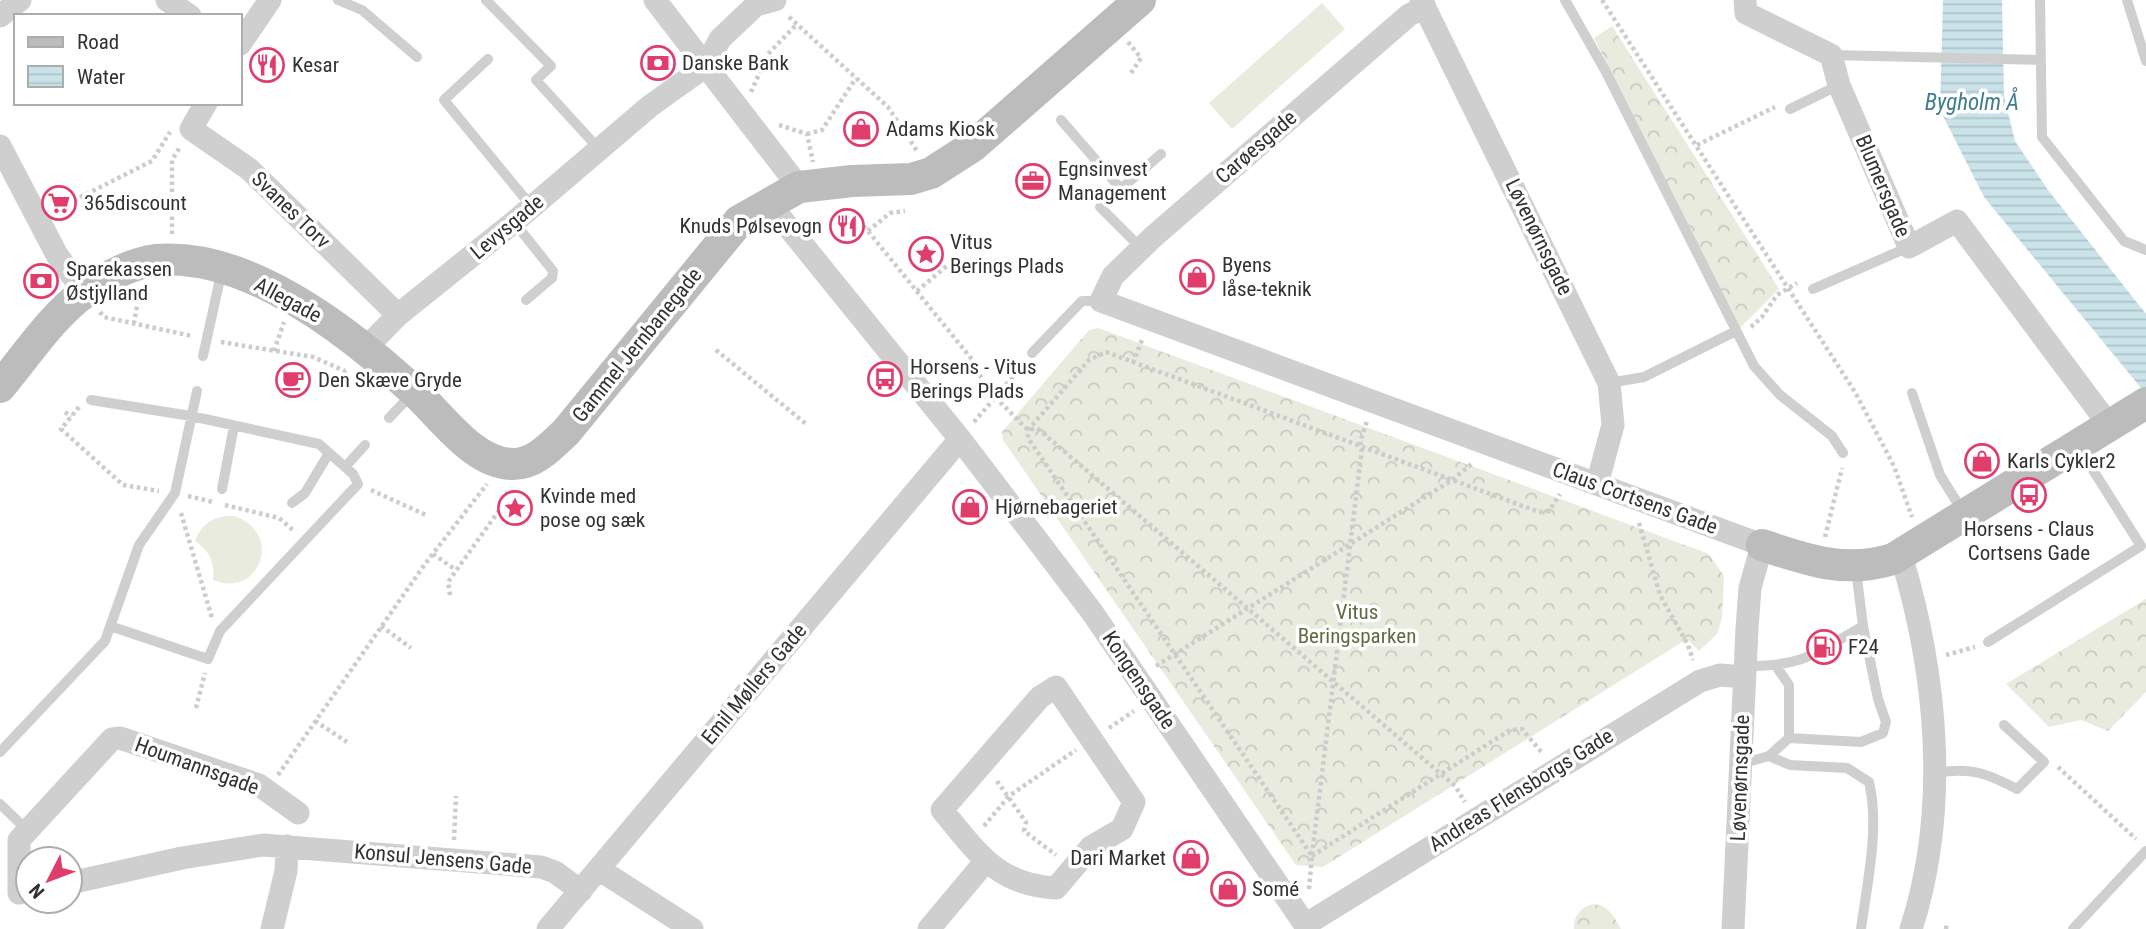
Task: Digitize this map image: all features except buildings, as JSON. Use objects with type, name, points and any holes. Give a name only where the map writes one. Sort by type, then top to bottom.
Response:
[{"type":"street","points":[[0,16],[20,0]]},
{"type":"street","points":[[167,0],[187,14]]},
{"type":"street","points":[[242,41],[270,0]]},
{"type":"street","points":[[655,0],[799,187]]},
{"type":"street","points":[[960,439],[768,202],[799,187],[852,180],[893,181],[931,173],[973,146],[1140,0]]},
{"type":"street","points":[[1745,0],[1746,13],[1830,55]]},
{"type":"street","points":[[701,58],[755,5],[774,1]]},
{"type":"street","name":"Carøesgade","points":[[1101,301],[1114,276],[1141,248],[1423,4]]},
{"type":"street","name":"Løvenørnsgade","points":[[1423,4],[1609,383],[1613,425],[1597,484]]},
{"type":"street","name":"Blumersgade","points":[[1830,55],[1839,85],[1909,247],[1958,221],[2129,413]]},
{"type":"street","name":"Levysgade","points":[[365,349],[398,315],[532,207],[650,106],[701,58]]},
{"type":"street","name":"Svanes Torv","points":[[193,118],[398,315]]},
{"type":"street","points":[[0,146],[35,215],[69,274],[84,292]]},
{"type":"street","name":"Gammel Jernbanegade","points":[[507,463],[537,457],[566,432],[739,221],[768,202]]},
{"type":"street","name":"Allegade","points":[[7,375],[84,292],[135,266],[192,261],[223,269],[307,308],[365,349],[477,451],[507,463]]},
{"type":"street","name":"Claus Cortsens Gade","points":[[1101,301],[1818,564],[1872,566],[1911,549],[2129,413]]},
{"type":"street","name":"Kongensgade","points":[[960,439],[1093,612],[1312,923]]},
{"type":"street","name":"Emil Møllers Gade","points":[[548,929],[960,439]]},
{"type":"street","name":"Løvenørnsgade","points":[[1733,929],[1750,588],[1762,545]]},
{"type":"street","points":[[1911,549],[1927,667],[1936,774],[1929,857],[1911,929]]},
{"type":"street","name":"Andreas Flensborgs Gade","points":[[1312,923],[1476,817],[1700,681],[1745,671]]},
{"type":"street","points":[[1056,687],[1092,740],[1134,802],[1122,829],[1091,847],[1056,888],[1029,886],[985,862],[942,810],[1040,697],[1056,687]]},
{"type":"street","name":"Houmannsgade","points":[[26,829],[112,739],[120,738],[266,790],[298,813]]},
{"type":"street","points":[[19,845],[26,829]]},
{"type":"street","points":[[84,880],[182,858],[263,845],[292,846],[272,929]]},
{"type":"street","name":"Konsul Jensens Gade","points":[[292,846],[541,867],[555,873],[580,891]]},
{"type":"street","points":[[929,929],[985,862]]},
{"type":"street","points":[[600,870],[692,929]]},
{"type":"lane","points":[[338,0],[362,10],[417,57]]},
{"type":"lane","points":[[486,0],[551,66],[536,80],[599,149]]},
{"type":"lane","points":[[1565,0],[1606,72],[1734,332],[1762,376],[1780,395],[1832,436],[1843,453]]},
{"type":"lane","points":[[2040,0],[2042,136],[2124,241],[2146,250]]},
{"type":"lane","points":[[2127,0],[2146,61]]},
{"type":"lane","points":[[1830,55],[2040,60]]},
{"type":"lane","points":[[488,60],[444,100],[532,207]]},
{"type":"lane","points":[[1790,109],[1839,85]]},
{"type":"lane","points":[[1061,120],[1121,189]]},
{"type":"lane","points":[[1141,248],[1100,206],[1161,154]]},
{"type":"lane","points":[[514,222],[553,271],[552,278],[526,300]]},
{"type":"lane","points":[[1813,289],[1909,247]]},
{"type":"lane","points":[[202,356],[223,269]]},
{"type":"lane","points":[[1032,353],[1066,314],[1082,301],[1101,301]]},
{"type":"lane","points":[[1609,383],[1644,377],[1734,332]]},
{"type":"lane","points":[[0,752],[105,641],[139,545],[175,493],[197,391]]},
{"type":"lane","points":[[389,418],[414,392]]},
{"type":"lane","points":[[1912,393],[1940,475],[1966,516]]},
{"type":"lane","points":[[91,400],[191,416],[318,444],[345,467],[358,484],[220,631],[208,659],[110,626]]},
{"type":"lane","points":[[222,489],[234,426]]},
{"type":"lane","points":[[345,467],[365,445]]},
{"type":"lane","points":[[1988,642],[2141,546],[2077,445]]},
{"type":"lane","points":[[292,503],[305,493],[329,453]]},
{"type":"lane","points":[[1740,764],[1769,756],[1789,738],[1861,742],[1883,733],[1886,722],[1878,699],[1863,626],[1856,567]]},
{"type":"lane","points":[[1745,671],[1800,662],[1863,626]]},
{"type":"lane","points":[[1776,666],[1789,685],[1789,738]]},
{"type":"lane","points":[[1936,774],[1954,770],[1984,772],[2017,789],[2044,762],[2004,725]]},
{"type":"lane","points":[[1769,756],[1790,765],[1847,768],[1869,782],[1872,795],[1870,858],[1861,929]]},
{"type":"lane","points":[[0,804],[26,829]]},
{"type":"lane","points":[[2073,929],[2146,849]]},
{"type":"path","points":[[1602,0],[1697,145],[1876,430],[1894,466],[1911,549]]},
{"type":"path","points":[[774,1],[888,107],[931,173]]},
{"type":"path","points":[[1113,25],[1141,58],[1132,72]]},
{"type":"path","points":[[807,134],[822,130],[856,78]]},
{"type":"path","points":[[1697,145],[1782,104],[1790,109]]},
{"type":"path","points":[[35,215],[46,215],[152,161],[193,118]]},
{"type":"path","points":[[171,261],[172,160],[193,118]]},
{"type":"path","points":[[867,231],[890,213],[905,211]]},
{"type":"path","points":[[917,291],[949,264]]},
{"type":"path","points":[[1734,332],[1751,327],[1762,317],[1777,295],[1804,279],[1813,289]]},
{"type":"path","points":[[716,350],[806,424]]},
{"type":"path","points":[[1312,856],[1028,438],[1028,430],[1089,360],[1106,352],[1539,512],[1549,511],[1556,504],[1569,474]]},
{"type":"path","points":[[960,439],[1032,353]]},
{"type":"path","points":[[996,397],[1028,430]]},
{"type":"path","points":[[1312,923],[1308,893],[1362,448],[1360,442],[1374,402]]},
{"type":"path","points":[[65,412],[71,417]]},
{"type":"path","points":[[1028,430],[1037,428],[1455,786],[1476,817]]},
{"type":"path","points":[[1137,678],[1473,466],[1482,442]]},
{"type":"path","points":[[1818,564],[1842,475],[1843,453]]},
{"type":"path","points":[[266,790],[433,554],[507,463]]},
{"type":"path","points":[[450,595],[448,582],[505,502],[507,463]]},
{"type":"path","points":[[358,484],[426,515]]},
{"type":"path","points":[[175,493],[214,624],[220,631]]},
{"type":"path","points":[[1644,501],[1638,518],[1649,565],[1660,595],[1688,645],[1700,681]]},
{"type":"path","points":[[433,554],[456,570]]},
{"type":"path","points":[[381,626],[411,648]]},
{"type":"path","points":[[1945,655],[1988,642]]},
{"type":"path","points":[[196,708],[208,659]]},
{"type":"path","points":[[970,843],[1009,796],[1152,699]]},
{"type":"path","points":[[314,721],[347,742]]},
{"type":"path","points":[[1312,856],[1517,728],[1528,733],[1553,769]]},
{"type":"path","points":[[2044,762],[2063,769],[2146,849]]},
{"type":"path","points":[[982,764],[1009,796],[1026,822],[1024,831],[1073,868]]},
{"type":"path","points":[[453,859],[456,796]]},
{"type":"path","points":[[1946,929],[1947,923]]},
{"type":"green space","points":[[1322,3],[1345,29],[1232,129],[1209,103]]},
{"type":"green space","points":[[1612,26],[1779,289],[1740,328],[1594,38]]},
{"type":"green space","name":"Vitus Beringsparken","points":[[1098,328],[1709,554],[1724,576],[1722,618],[1717,634],[1699,651],[1687,639],[1323,867],[1296,865],[1003,440],[1002,432],[1089,330]]},
{"type":"green space","points":[[235,516],[250,525],[259,537],[262,550],[260,562],[253,573],[242,581],[229,583],[213,580],[210,558],[195,541],[210,521]]},
{"type":"green space","points":[[2146,599],[2146,692],[2108,731],[2081,720],[2049,727],[2006,684]]},
{"type":"green space","points":[[1594,904],[1607,910],[1621,929],[1574,929],[1579,912]]},
{"type":"water","name":"Bygholm Å","points":[[1943,0],[2002,0],[2004,96],[2015,141],[2048,190],[2146,314],[2146,394],[1984,197],[1940,110]]},
{"type":"place","name":"Danske Bank","points":[[658,63]]},
{"type":"place","name":"Kesar","points":[[267,65]]},
{"type":"place","name":"Adams Kiosk","points":[[861,129]]},
{"type":"place","name":"Egnsinvest Management","points":[[1033,181]]},
{"type":"place","name":"365discount","points":[[59,203]]},
{"type":"place","name":"Knuds Pølsevogn","points":[[847,226]]},
{"type":"place","name":"Vitus Berings Plads","points":[[926,254]]},
{"type":"place","name":"Byens låse-teknik","points":[[1197,277]]},
{"type":"place","name":"Sparekassen Østjylland","points":[[41,281]]},
{"type":"place","name":"Horsens - Vitus Berings Plads","points":[[885,379]]},
{"type":"place","name":"Den Skæve Gryde","points":[[293,380]]},
{"type":"place","name":"Karls Cykler2","points":[[1982,461]]},
{"type":"place","name":"Horsens - Claus Cortsens Gade","points":[[2029,495]]},
{"type":"place","name":"Hjørnebageriet","points":[[970,507]]},
{"type":"place","name":"Kvinde med pose og sæk","points":[[515,508]]},
{"type":"place","name":"F24","points":[[1824,647]]},
{"type":"place","name":"Dari Market","points":[[1191,858]]},
{"type":"place","name":"Somé","points":[[1228,889]]}]
